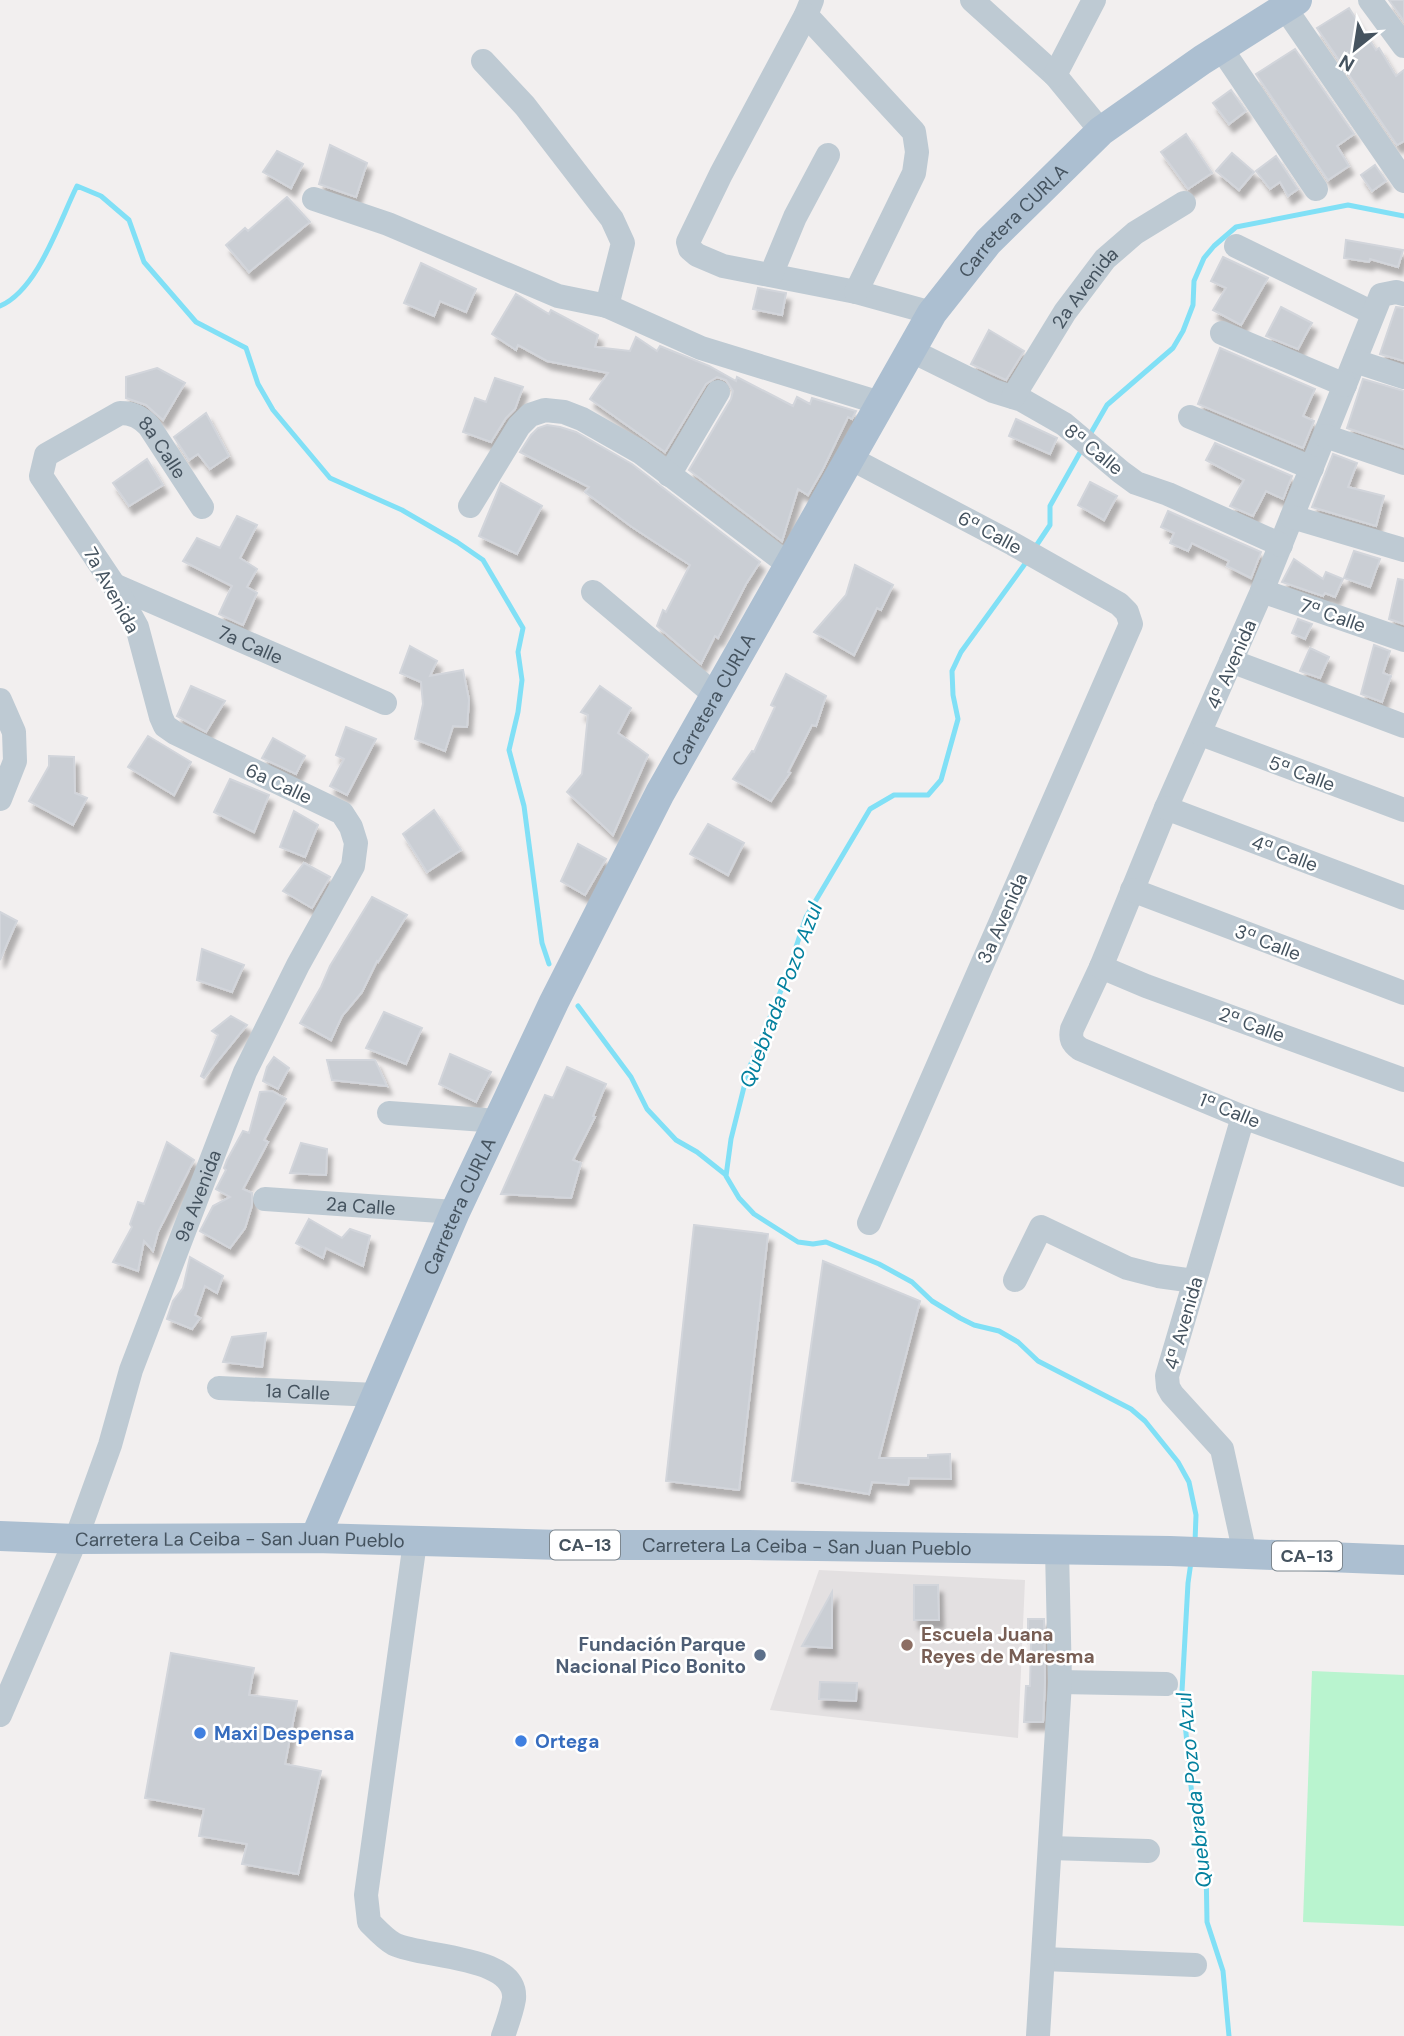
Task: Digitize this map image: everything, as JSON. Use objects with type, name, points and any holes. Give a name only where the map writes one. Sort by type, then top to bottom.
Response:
[{"type":"main road","name":"Carretera CURLA","points":[[315,1538],[456,1212],[554,1002],[660,793],[932,313],[988,242],[1101,131],[1221,48],[1291,4]]},
{"type":"main road","name":"Carretera La Ceiba - San Juan Pueblo","points":[[0,1536],[1170,1551],[1404,1560]]},
{"type":"street","points":[[1055,75],[1094,0]]},
{"type":"street","points":[[1370,0],[1404,46]]},
{"type":"street","points":[[1291,4],[1404,181]]},
{"type":"street","points":[[986,5],[1055,75],[1101,131]]},
{"type":"street","points":[[856,292],[914,173],[917,152],[914,132],[809,8],[721,174],[688,242],[690,249],[697,255],[723,266],[856,292],[932,313]]},
{"type":"street","points":[[1221,48],[1316,189]]},
{"type":"street","points":[[483,61],[525,106],[621,234],[622,243],[607,306]]},
{"type":"street","points":[[771,275],[795,217],[828,155]]},
{"type":"street","points":[[314,199],[388,224],[558,296],[607,306],[701,348],[880,402]]},
{"type":"street","name":"2a Avenida","points":[[1013,397],[1065,312],[1105,259],[1135,233],[1184,203]]},
{"type":"street","points":[[1236,246],[1386,301]]},
{"type":"street","name":"4ª Avenida","points":[[1072,1029],[1262,591],[1355,361],[1386,301]]},
{"type":"street","points":[[1222,333],[1345,385]]},
{"type":"street","name":"8ª Calle","points":[[910,350],[993,391],[1022,400],[1065,424],[1136,482],[1281,545]]},
{"type":"street","points":[[1355,361],[1404,377]]},
{"type":"street","points":[[669,475],[718,391]]},
{"type":"street","points":[[470,506],[519,426],[530,415],[545,410],[564,412],[582,419],[640,452],[789,565]]},
{"type":"street","name":"8a Calle","points":[[42,465],[46,455],[120,413],[129,413],[140,417],[149,426],[202,507]]},
{"type":"street","points":[[1190,417],[1312,468]]},
{"type":"street","points":[[1325,436],[1404,463]]},
{"type":"street","name":"6ª Calle","points":[[850,458],[1020,548],[1119,604],[1127,612]]},
{"type":"street","name":"7a Avenida","points":[[42,465],[41,476],[114,586],[137,627],[165,726]]},
{"type":"street","points":[[1292,517],[1404,550]]},
{"type":"street","name":"7a Calle","points":[[114,586],[385,703]]},
{"type":"street","name":"7ª Calle","points":[[1262,591],[1404,639]]},
{"type":"street","points":[[593,592],[715,695]]},
{"type":"street","name":"3a Avenida","points":[[869,1223],[1131,624],[1127,612]]},
{"type":"street","points":[[1231,661],[1404,726]]},
{"type":"street","points":[[0,700],[14,732],[15,761],[0,799]]},
{"type":"street","name":"6a Calle","points":[[165,726],[342,813],[351,827],[356,843],[353,866]]},
{"type":"street","name":"5ª Calle","points":[[1200,734],[1404,810]]},
{"type":"street","name":"4ª Calle","points":[[1166,808],[1404,898]]},
{"type":"street","name":"9a Avenida","points":[[0,1715],[76,1539],[110,1445],[131,1370],[245,1072],[298,965],[353,866]]},
{"type":"street","name":"3ª Calle","points":[[1132,890],[1404,993]]},
{"type":"street","name":"2ª Calle","points":[[1101,967],[1404,1080]]},
{"type":"street","name":"1ª Calle","points":[[1072,1029],[1073,1043],[1080,1049],[1243,1117],[1404,1175]]},
{"type":"street","points":[[389,1113],[498,1121]]},
{"type":"street","name":"4ª Avenida","points":[[1243,1117],[1167,1376],[1168,1387],[1222,1450],[1245,1554]]},
{"type":"street","name":"2a Calle","points":[[265,1199],[456,1212]]},
{"type":"street","points":[[1014,1280],[1041,1227],[1127,1268],[1194,1281]]},
{"type":"street","name":"1a Calle","points":[[219,1388],[376,1395]]},
{"type":"street","points":[[415,1542],[366,1895],[369,1922],[393,1944],[485,1965],[506,1976],[514,1997],[503,2036]]},
{"type":"street","points":[[1038,2036],[1060,1682],[1057,1550]]},
{"type":"street","points":[[1060,1682],[1166,1684]]},
{"type":"street","points":[[1050,1848],[1149,1851]]},
{"type":"street","points":[[1043,1959],[1195,1965]]},
{"type":"shaded area","name":"Escuela Juana Reyes de Maresma","points":[[819,1570],[1025,1580],[1018,1738],[770,1710]]},
{"type":"green space","points":[[1312,1671],[1404,1675],[1404,1926],[1303,1922]]},
{"type":"building","points":[[1389,0],[1404,0],[1404,21]]},
{"type":"building","points":[[1349,8],[1396,76],[1404,70],[1404,141],[1397,145],[1317,28]]},
{"type":"building","points":[[1295,49],[1354,134],[1337,146],[1349,166],[1328,180],[1256,74]]},
{"type":"building","points":[[1231,90],[1246,111],[1229,124],[1213,103]]},
{"type":"building","points":[[1186,134],[1212,173],[1188,189],[1161,152]]},
{"type":"building","points":[[330,145],[367,163],[356,197],[319,184]]},
{"type":"building","points":[[277,151],[303,164],[291,188],[263,172]]},
{"type":"building","points":[[1232,153],[1254,172],[1239,190],[1216,171]]},
{"type":"building","points":[[1276,156],[1298,189],[1288,196],[1280,182],[1270,189],[1256,171]]},
{"type":"building","points":[[1375,165],[1386,181],[1372,191],[1361,175]]},
{"type":"building","points":[[287,197],[310,222],[249,272],[226,245],[245,228],[248,231]]},
{"type":"building","points":[[1346,240],[1403,250],[1398,267],[1370,259],[1369,262],[1344,258]]},
{"type":"building","points":[[1223,257],[1268,278],[1241,325],[1213,310],[1226,288],[1211,281]]},
{"type":"building","points":[[421,263],[476,289],[466,312],[440,301],[434,316],[404,303]]},
{"type":"building","points":[[758,288],[786,293],[782,315],[753,309]]},
{"type":"building","points":[[516,294],[549,314],[551,310],[598,335],[595,347],[630,351],[636,337],[657,351],[660,346],[709,366],[736,381],[737,377],[793,406],[797,397],[810,404],[812,398],[856,411],[852,419],[848,417],[808,495],[798,489],[782,541],[689,470],[731,399],[733,391],[726,380],[717,377],[706,384],[665,452],[590,399],[608,373],[547,361],[518,345],[516,350],[492,334]]},
{"type":"building","points":[[1281,307],[1312,323],[1298,349],[1266,336]]},
{"type":"building","points":[[1396,307],[1404,308],[1404,361],[1380,354]]},
{"type":"building","points":[[989,330],[1024,351],[1006,380],[971,364]]},
{"type":"building","points":[[1220,348],[1315,389],[1303,416],[1314,421],[1303,448],[1198,404]]},
{"type":"building","points":[[157,368],[185,383],[163,420],[146,405],[126,398],[126,377]]},
{"type":"building","points":[[495,378],[523,387],[515,409],[491,442],[463,432],[475,398],[486,402]]},
{"type":"building","points":[[1363,379],[1404,391],[1404,447],[1347,428]]},
{"type":"building","points":[[206,413],[229,456],[210,469],[198,454],[189,460],[174,437]]},
{"type":"building","points":[[1016,419],[1057,438],[1050,454],[1009,436]]},
{"type":"building","points":[[547,425],[576,432],[632,464],[760,562],[701,664],[657,626],[663,610],[666,612],[690,565],[585,492],[589,487],[520,452],[538,428]]},
{"type":"building","points":[[1215,443],[1292,476],[1283,499],[1266,491],[1253,516],[1230,506],[1244,480],[1206,460]]},
{"type":"building","points":[[1333,454],[1357,463],[1348,487],[1384,496],[1376,526],[1312,507]]},
{"type":"building","points":[[147,459],[163,485],[129,506],[113,483]]},
{"type":"building","points":[[1090,482],[1117,496],[1104,520],[1078,505]]},
{"type":"building","points":[[501,483],[542,506],[517,554],[479,536]]},
{"type":"building","points":[[1168,511],[1261,552],[1251,578],[1227,566],[1229,561],[1192,543],[1188,551],[1170,543],[1174,533],[1161,527]]},
{"type":"building","points":[[237,516],[257,525],[240,558],[257,569],[247,587],[257,593],[243,625],[219,614],[232,586],[183,561],[197,538],[220,548]]},
{"type":"building","points":[[1354,551],[1380,559],[1370,587],[1344,578]]},
{"type":"building","points":[[1294,559],[1323,579],[1326,572],[1343,579],[1335,597],[1325,593],[1323,596],[1282,582]]},
{"type":"building","points":[[855,565],[893,585],[881,610],[877,608],[854,655],[814,632],[846,595]]},
{"type":"building","points":[[1398,579],[1404,580],[1404,624],[1389,619]]},
{"type":"building","points":[[1298,619],[1312,624],[1305,639],[1292,633]]},
{"type":"building","points":[[1374,645],[1390,651],[1383,673],[1391,676],[1382,702],[1361,694]]},
{"type":"building","points":[[410,646],[437,661],[430,676],[463,670],[469,700],[467,727],[453,726],[445,751],[415,739],[423,704],[421,682],[400,673]]},
{"type":"building","points":[[1310,648],[1329,657],[1320,678],[1300,671]]},
{"type":"building","points":[[786,674],[826,696],[816,726],[812,725],[788,772],[790,773],[771,801],[733,779],[752,751],[754,752],[775,707],[771,705]]},
{"type":"building","points":[[191,686],[225,701],[206,732],[177,716]]},
{"type":"building","points":[[600,686],[631,708],[618,733],[648,755],[613,835],[567,792],[582,774],[588,715],[581,712]]},
{"type":"building","points":[[346,727],[376,739],[347,795],[330,786],[344,759],[336,755]]},
{"type":"building","points":[[148,736],[191,762],[174,795],[128,767]]},
{"type":"building","points":[[273,738],[305,756],[296,774],[262,758]]},
{"type":"building","points":[[49,756],[74,757],[75,793],[87,798],[73,825],[29,801],[49,766]]},
{"type":"building","points":[[230,779],[269,795],[254,832],[214,812]]},
{"type":"building","points":[[434,810],[461,850],[427,872],[403,834]]},
{"type":"building","points":[[294,811],[318,825],[305,857],[280,847]]},
{"type":"building","points":[[708,824],[744,843],[728,875],[690,854]]},
{"type":"building","points":[[578,844],[606,859],[585,895],[561,881]]},
{"type":"building","points":[[304,863],[330,877],[312,908],[283,891]]},
{"type":"building","points":[[372,897],[407,915],[377,961],[362,992],[342,1016],[331,1040],[300,1023],[330,966]]},
{"type":"building","points":[[0,912],[17,921],[0,960]]},
{"type":"building","points":[[202,949],[244,965],[232,992],[197,980]]},
{"type":"building","points":[[384,1012],[422,1028],[406,1064],[366,1048]]},
{"type":"building","points":[[231,1016],[247,1025],[204,1078],[201,1076],[218,1035],[212,1031]]},
{"type":"building","points":[[450,1054],[491,1072],[476,1102],[439,1084]]},
{"type":"building","points":[[274,1057],[289,1068],[278,1089],[263,1081],[267,1067]]},
{"type":"building","points":[[327,1060],[375,1060],[387,1086],[332,1080]]},
{"type":"building","points":[[567,1067],[606,1084],[593,1116],[595,1117],[573,1160],[581,1163],[571,1198],[501,1194],[545,1095],[553,1098]]},
{"type":"building","points":[[272,1091],[286,1099],[264,1140],[268,1142],[243,1189],[252,1193],[252,1205],[245,1228],[230,1248],[200,1231],[213,1206],[230,1197],[216,1189],[226,1170],[224,1168],[227,1160],[243,1131],[249,1133],[260,1092]]},
{"type":"building","points":[[167,1142],[194,1160],[158,1232],[153,1251],[144,1241],[138,1271],[113,1262],[132,1227],[130,1224],[138,1202],[144,1204]]},
{"type":"building","points":[[301,1143],[327,1149],[326,1175],[290,1173]]},
{"type":"building","points":[[309,1219],[342,1238],[350,1229],[370,1236],[363,1266],[326,1248],[323,1258],[296,1243]]},
{"type":"building","points":[[694,1225],[768,1234],[739,1490],[666,1481]]},
{"type":"building","points":[[190,1257],[223,1276],[217,1293],[205,1286],[195,1315],[200,1318],[192,1329],[167,1319],[173,1301],[183,1288]]},
{"type":"building","points":[[823,1261],[920,1301],[879,1458],[928,1458],[928,1455],[950,1454],[951,1479],[909,1478],[908,1485],[872,1482],[869,1494],[792,1481]]},
{"type":"building","points":[[266,1333],[262,1367],[223,1362],[232,1337]]},
{"type":"building","points":[[914,1585],[938,1585],[939,1620],[914,1620]]},
{"type":"building","points":[[832,1592],[832,1648],[802,1646]]},
{"type":"building","points":[[1028,1619],[1044,1619],[1043,1722],[1024,1722],[1026,1686],[1030,1686],[1031,1642],[1028,1643]]},
{"type":"building","points":[[171,1653],[254,1668],[249,1695],[297,1701],[285,1764],[321,1771],[298,1874],[242,1864],[247,1844],[199,1836],[204,1809],[145,1798]]},
{"type":"building","points":[[820,1682],[857,1683],[856,1701],[819,1699]]},
{"type":"waterway","points":[[0,306],[26,286],[55,236],[77,186],[101,196],[129,220],[144,262],[196,322],[246,348],[258,384],[273,410],[330,478],[402,510],[483,560],[523,628],[518,652],[522,680],[509,750],[524,806],[542,943],[549,964]]},
{"type":"waterway","name":"Quebrada Pozo Azul","points":[[1088,438],[1107,405],[1173,348],[1193,305],[1194,281],[1204,258],[1236,227],[1348,205],[1404,216]]},
{"type":"waterway","name":"Quebrada Pozo Azul","points":[[1034,549],[1050,525],[1050,506],[1082,449]]},
{"type":"waterway","name":"Quebrada Pozo Azul","points":[[1027,561],[961,652],[952,671],[958,719],[941,780],[928,795],[894,795],[870,809],[806,917],[784,983],[748,1071],[731,1139],[726,1176],[739,1198],[754,1214],[798,1242],[826,1242],[879,1264],[912,1282],[932,1301],[960,1318],[974,1325],[999,1331],[1018,1342],[1038,1361],[1131,1409],[1145,1421],[1178,1462],[1189,1482],[1196,1515],[1195,1542]]},
{"type":"waterway","points":[[578,1006],[631,1077],[647,1109],[676,1140],[697,1152],[726,1175]]},
{"type":"waterway","name":"Quebrada Pozo Azul","points":[[1191,1562],[1182,1691],[1193,1807],[1206,1865],[1207,1922],[1223,1971],[1229,2036]]},
{"type":"place","name":"Escuela Juana Reyes de Maresma","points":[[907,1645]]},
{"type":"place","name":"Fundación Parque Nacional Pico Bonito","points":[[760,1655]]},
{"type":"place","name":"Maxi Despensa","points":[[200,1733]]},
{"type":"place","name":"Ortega","points":[[521,1741]]}]
